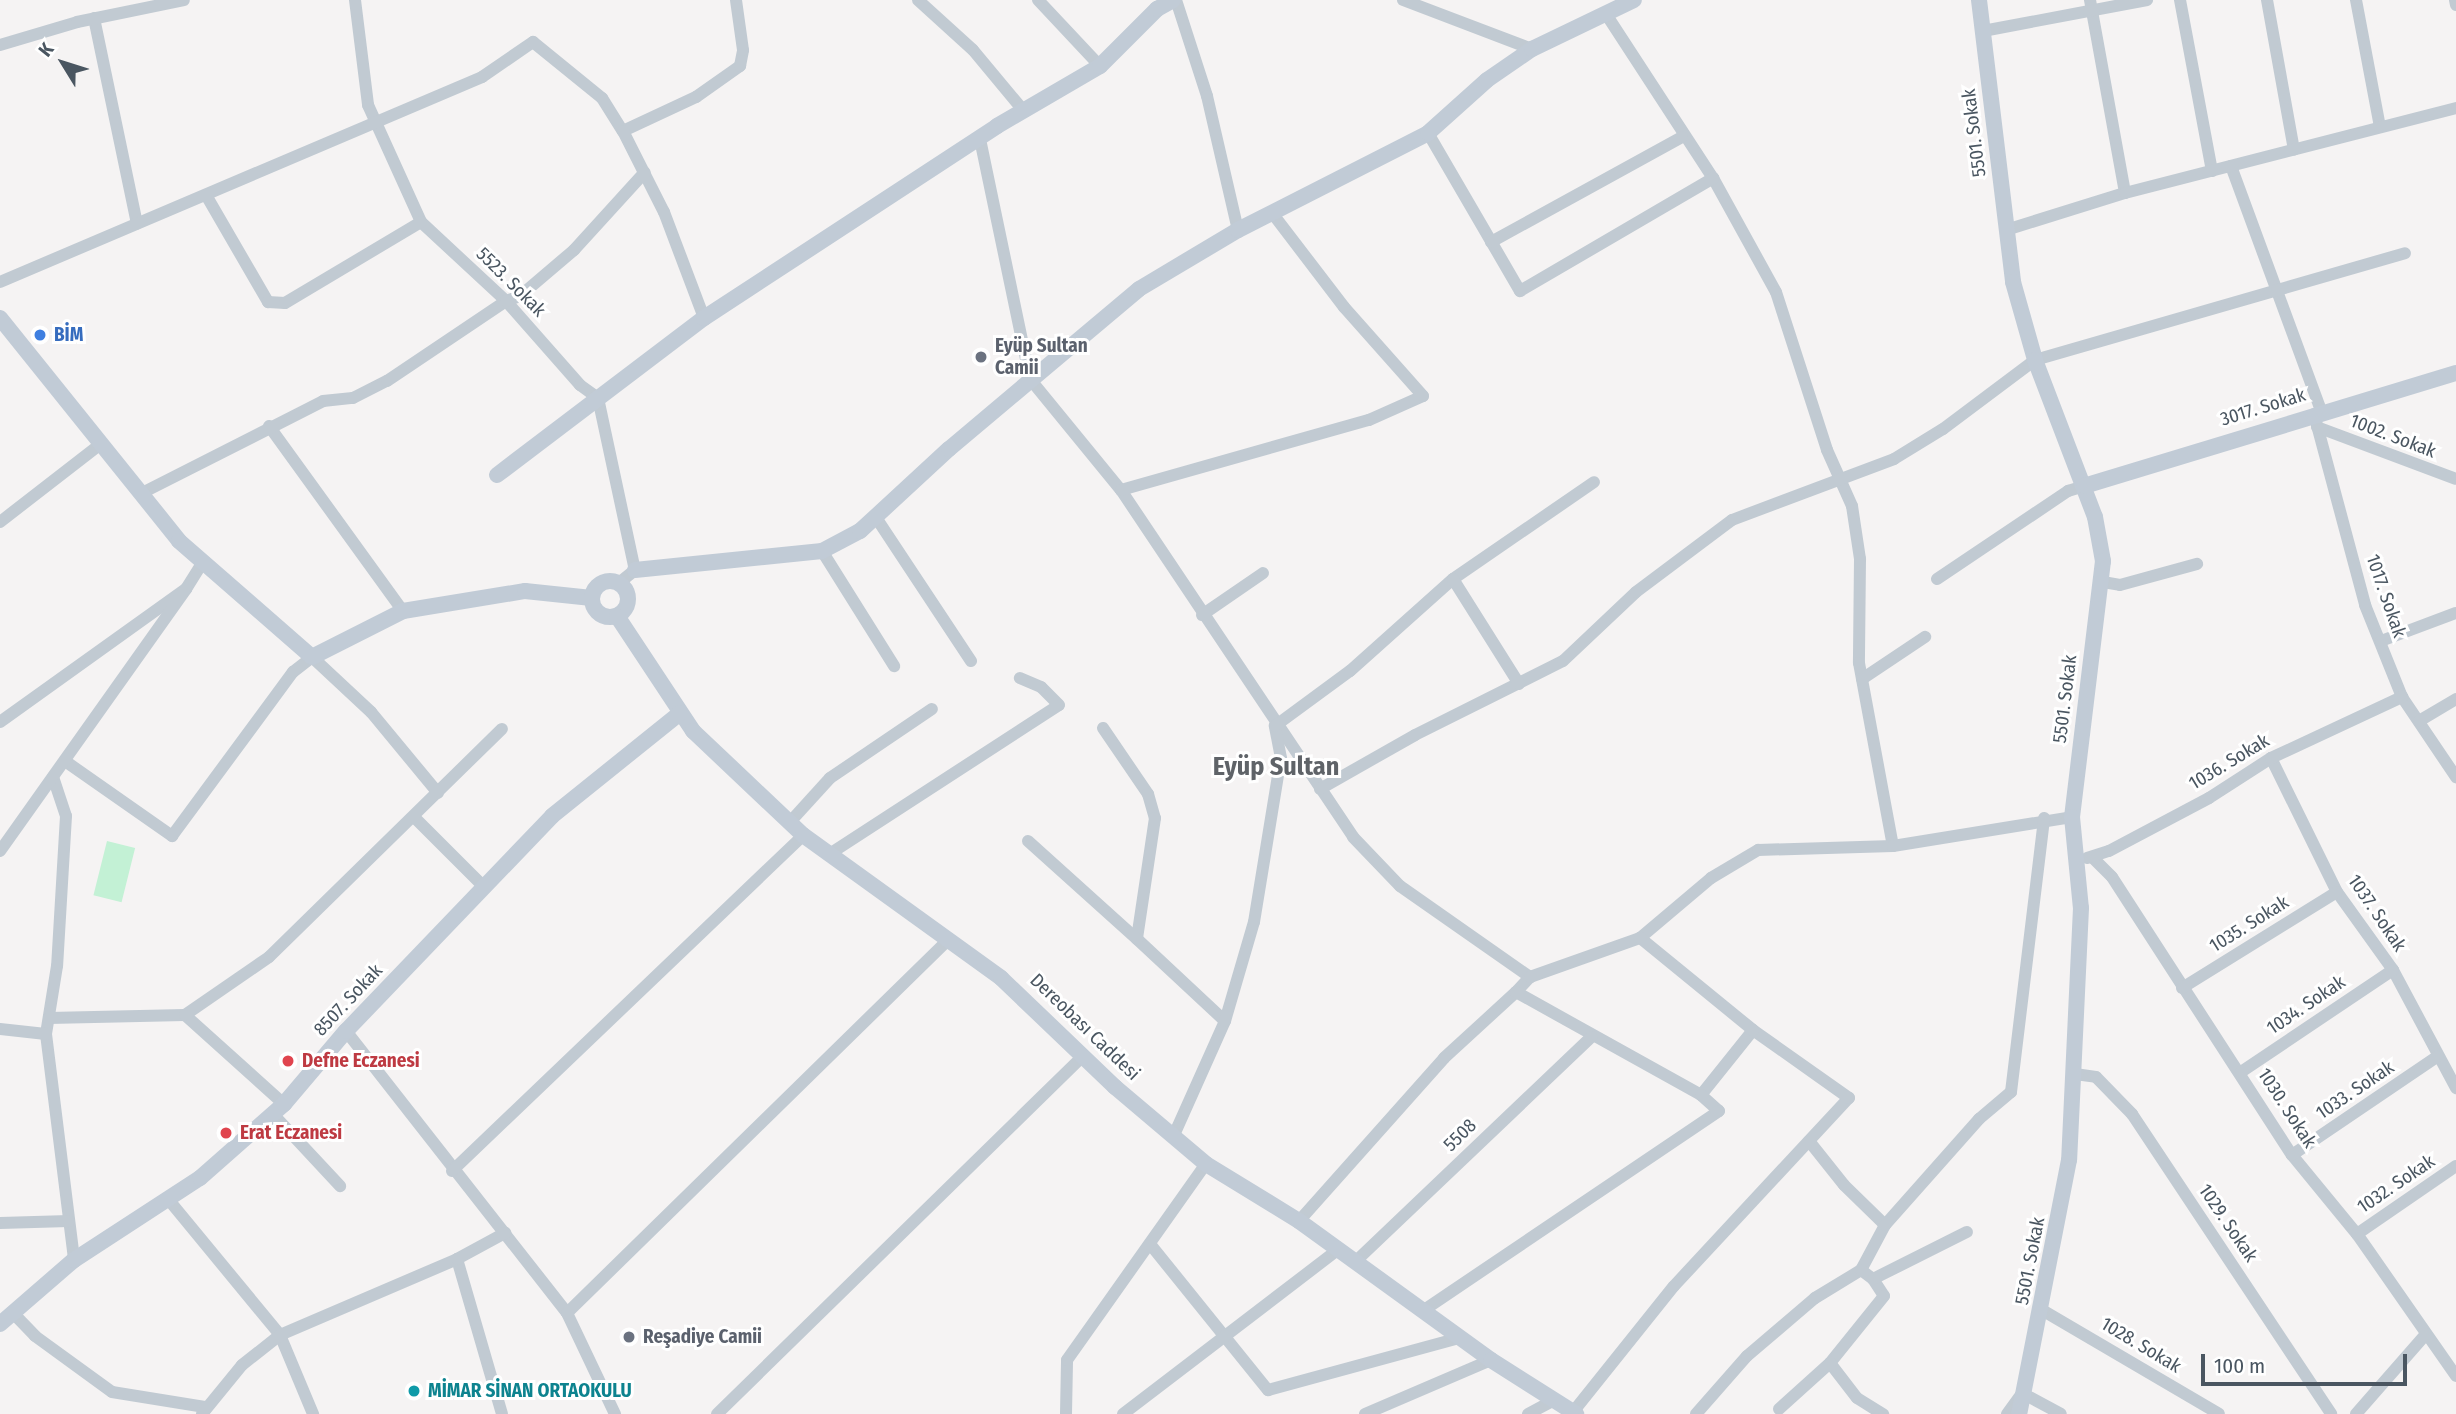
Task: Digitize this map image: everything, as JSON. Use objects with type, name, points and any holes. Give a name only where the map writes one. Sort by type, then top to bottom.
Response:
[{"type":"street","points":[[0,45],[94,18],[184,0]]},
{"type":"street","name":"5523. Sokak","points":[[355,0],[368,105],[421,222],[506,301],[580,385],[597,398]]},
{"type":"street","points":[[623,131],[696,97],[740,66],[743,50],[736,0]]},
{"type":"street","points":[[918,0],[973,50],[1023,110]]},
{"type":"street","points":[[1038,0],[1100,66]]},
{"type":"street","points":[[497,475],[704,318],[1023,110],[1056,95],[1100,66],[1152,5],[1174,0],[1207,96],[1238,230]]},
{"type":"street","points":[[1403,0],[1532,49]]},
{"type":"street","points":[[592,598],[601,583],[619,583],[635,570],[822,551],[860,531],[1030,379],[1139,289],[1238,230],[1428,134],[1487,80],[1558,32],[1606,14],[1633,0]]},
{"type":"street","name":"5501. Sokak","points":[[1979,0],[2013,282],[2035,360],[2084,486],[2101,541],[2103,582],[2072,817],[2084,858],[2076,1074],[2062,1208],[2019,1414]]},
{"type":"street","points":[[1983,31],[2092,6],[2147,0]]},
{"type":"street","points":[[2180,0],[2212,171]]},
{"type":"street","points":[[2267,0],[2294,150]]},
{"type":"street","points":[[2356,0],[2380,128]]},
{"type":"street","points":[[2092,6],[2125,193]]},
{"type":"street","points":[[1606,14],[1682,137],[1713,178],[1776,292],[1827,450],[1852,506],[1860,559],[1862,679],[1893,846]]},
{"type":"street","points":[[94,18],[137,225]]},
{"type":"street","points":[[0,282],[482,77],[533,43],[602,98],[623,131],[645,172],[704,318]]},
{"type":"street","points":[[2006,230],[2125,193],[2456,108]]},
{"type":"street","points":[[1428,134],[1520,291],[1713,178]]},
{"type":"street","points":[[1491,242],[1682,137]]},
{"type":"street","points":[[980,139],[1030,379],[1121,490],[1275,726],[1353,837],[1400,886],[1530,977]]},
{"type":"street","name":"1017. Sokak","points":[[2231,166],[2317,417],[2343,532],[2381,641],[2402,697],[2456,776]]},
{"type":"street","points":[[142,493],[269,426],[323,401],[353,398],[387,381],[506,301],[520,296],[574,250],[645,172]]},
{"type":"street","points":[[206,195],[268,302],[285,303],[421,222]]},
{"type":"street","points":[[1121,490],[1369,420],[1423,396],[1344,307],[1273,214]]},
{"type":"street","points":[[1321,789],[1415,735],[1563,661],[1636,592],[1732,520],[1894,459],[1943,429],[2035,360],[2273,288],[2405,253]]},
{"type":"street","points":[[1,322],[179,541],[371,712],[438,793]]},
{"type":"street","name":"3017. Sokak","points":[[2084,486],[2456,373]]},
{"type":"street","points":[[597,398],[635,570]]},
{"type":"street","name":"1002. Sokak","points":[[2317,417],[2456,479]]},
{"type":"street","points":[[269,426],[403,611]]},
{"type":"street","points":[[0,523],[102,443]]},
{"type":"street","points":[[1275,726],[1350,671],[1453,579],[1594,482]]},
{"type":"street","points":[[1937,579],[2068,491],[2084,486]]},
{"type":"street","points":[[876,516],[971,661]]},
{"type":"street","points":[[822,551],[894,666]]},
{"type":"street","points":[[0,851],[203,562]]},
{"type":"street","points":[[2103,582],[2120,585],[2197,564]]},
{"type":"street","points":[[1202,615],[1263,573]]},
{"type":"street","points":[[1453,579],[1519,684]]},
{"type":"street","points":[[592,598],[599,614],[617,616],[628,603],[627,592],[619,583]]},
{"type":"street","points":[[0,722],[186,589]]},
{"type":"street","points":[[65,761],[172,836],[293,672],[312,657],[403,611],[525,591],[592,598]]},
{"type":"street","points":[[2381,641],[2456,612]]},
{"type":"street","name":"Dereobası Caddesi","points":[[617,616],[680,713],[715,754],[803,835],[1001,978],[1083,1056],[1206,1164],[1299,1221],[1491,1360],[1575,1413]]},
{"type":"street","points":[[1862,679],[1925,637]]},
{"type":"street","points":[[828,855],[1059,705],[1041,687],[1020,678]]},
{"type":"street","name":"1036. Sokak","points":[[2084,858],[2198,804],[2270,758],[2402,697]]},
{"type":"street","points":[[2419,721],[2456,699]]},
{"type":"street","points":[[790,822],[830,778],[932,709]]},
{"type":"street","name":"8507. Sokak","points":[[6,1318],[74,1260],[200,1178],[278,1108],[346,1031],[552,816],[680,713]]},
{"type":"street","points":[[1174,1135],[1224,1021],[1254,922],[1281,758],[1275,726]]},
{"type":"street","points":[[1103,728],[1148,794],[1155,818],[1137,939]]},
{"type":"street","points":[[49,1018],[185,1015],[269,957],[415,818],[502,729]]},
{"type":"street","name":"1037. Sokak","points":[[2270,758],[2337,892],[2393,970],[2456,1088]]},
{"type":"street","points":[[53,777],[66,816],[57,966],[46,1034],[74,1260]]},
{"type":"street","points":[[1299,1221],[1444,1058],[1530,977],[1640,939],[1710,878],[1758,850],[1893,846],[1970,836],[2044,818],[2072,817]]},
{"type":"street","points":[[415,818],[484,887]]},
{"type":"street","points":[[1696,1414],[1747,1356],[1815,1298],[1861,1270],[1885,1225],[1979,1119],[2011,1092],[2044,818]]},
{"type":"street","points":[[452,1171],[803,835]]},
{"type":"street","points":[[1028,841],[1224,1021]]},
{"type":"street","name":"1030. Sokak","points":[[2084,858],[2112,877],[2182,988],[2241,1072],[2292,1155],[2357,1234],[2456,1376]]},
{"type":"street","name":"1035. Sokak","points":[[2182,988],[2337,892]]},
{"type":"street","points":[[567,1313],[949,939]]},
{"type":"street","points":[[1575,1413],[1674,1286],[1849,1098],[1753,1030],[1640,939]]},
{"type":"street","name":"1034. Sokak","points":[[2241,1072],[2393,970]]},
{"type":"street","points":[[1422,1311],[1718,1111],[1701,1095],[1591,1037],[1516,992]]},
{"type":"street","points":[[185,1015],[278,1108],[340,1186]]},
{"type":"street","points":[[0,1030],[46,1034]]},
{"type":"street","points":[[1701,1095],[1753,1030]]},
{"type":"street","points":[[346,1031],[452,1171],[505,1233],[567,1313],[615,1414]]},
{"type":"street","name":"5508","points":[[1356,1261],[1591,1037]]},
{"type":"street","points":[[717,1414],[1083,1056]]},
{"type":"street","name":"1033. Sokak","points":[[2292,1155],[2438,1056]]},
{"type":"street","name":"1029. Sokak","points":[[2076,1074],[2096,1077],[2132,1114],[2331,1414]]},
{"type":"street","points":[[1810,1141],[1844,1185],[1885,1225]]},
{"type":"street","points":[[1066,1414],[1067,1360],[1206,1164]]},
{"type":"street","name":"1032. Sokak","points":[[2357,1234],[2456,1166]]},
{"type":"street","points":[[168,1199],[280,1335],[313,1414]]},
{"type":"street","points":[[0,1223],[69,1221]]},
{"type":"street","points":[[1873,1279],[1967,1232]]},
{"type":"street","points":[[6,1318],[113,1392],[203,1411],[242,1365],[280,1335],[457,1259],[505,1233]]},
{"type":"street","points":[[1150,1244],[1268,1390],[1460,1338]]},
{"type":"street","points":[[1123,1414],[1339,1249]]},
{"type":"street","points":[[457,1259],[502,1414]]},
{"type":"street","points":[[1779,1409],[1830,1363],[1884,1296],[1873,1279],[1861,1270]]},
{"type":"street","name":"1028. Sokak","points":[[2042,1310],[2219,1414]]},
{"type":"street","points":[[2356,1414],[2426,1335]]},
{"type":"street","points":[[1365,1414],[1491,1360]]},
{"type":"street","points":[[1830,1363],[1857,1398],[1883,1414]]},
{"type":"street","points":[[2007,1414],[2022,1393],[2061,1414]]},
{"type":"street","points":[[1528,1414],[1554,1400]]},
{"type":"green space","points":[[107,841],[135,848],[122,902],[93,895]]},
{"type":"place","name":"BİM","points":[[40,335]]},
{"type":"place","name":"Eyüp Sultan Camii","points":[[981,357]]},
{"type":"place","name":"Defne Eczanesi","points":[[288,1061]]},
{"type":"place","name":"Erat Eczanesi","points":[[226,1133]]},
{"type":"place","name":"Reşadiye Camii","points":[[629,1337]]},
{"type":"place","name":"MİMAR SİNAN ORTAOKULU","points":[[414,1391]]},
{"type":"district","name":"Eyüp Sultan","points":[[1276,767]]}]
